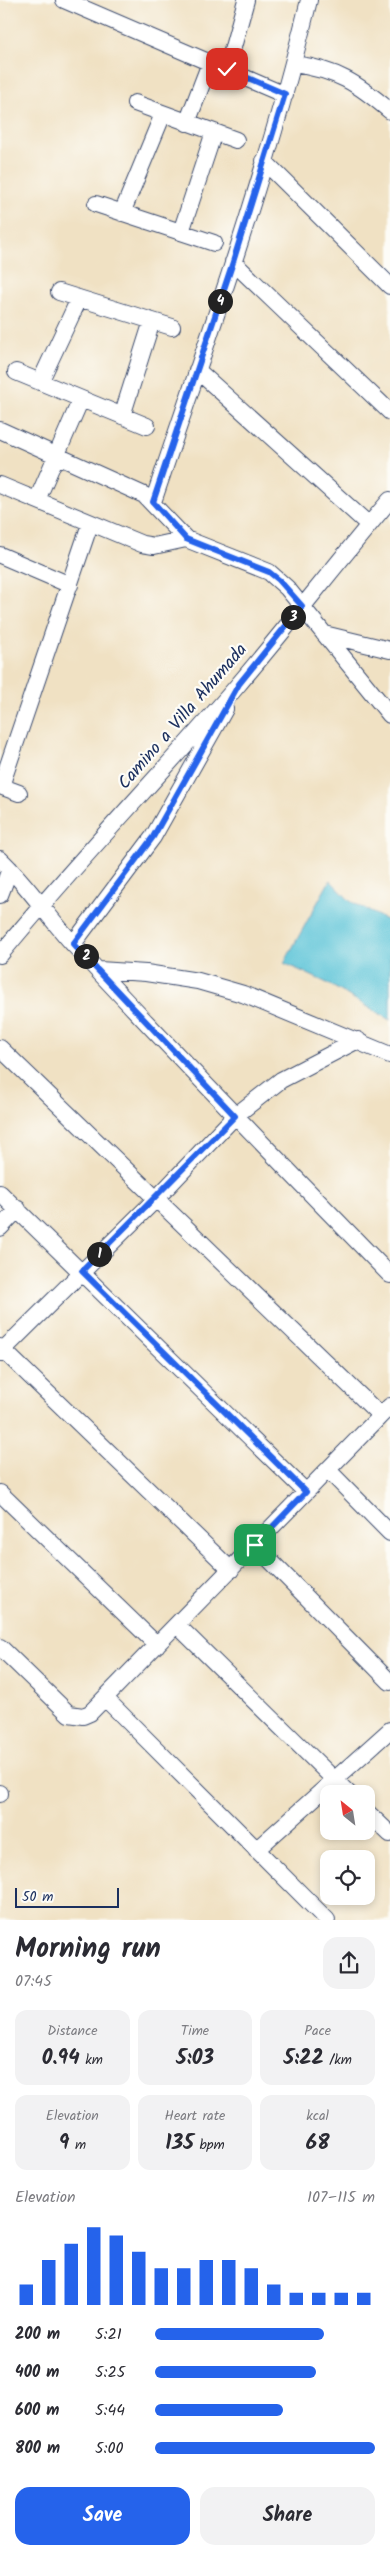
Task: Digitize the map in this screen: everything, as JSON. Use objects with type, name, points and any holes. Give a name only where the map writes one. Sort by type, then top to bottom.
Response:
[{"type":"street","points":[[64,0],[285,94]]},
{"type":"street","points":[[227,69],[246,0]]},
{"type":"street","points":[[153,502],[233,262],[294,64],[309,0]]},
{"type":"street","points":[[186,123],[210,63]]},
{"type":"street","points":[[294,64],[335,73],[351,80],[390,111]]},
{"type":"street","points":[[135,103],[236,140]]},
{"type":"street","points":[[122,213],[163,114]]},
{"type":"street","points":[[181,232],[214,132]]},
{"type":"street","points":[[264,162],[390,286]]},
{"type":"street","points":[[96,204],[214,243]]},
{"type":"street","points":[[233,262],[390,412]]},
{"type":"street","points":[[59,292],[172,327]]},
{"type":"street","points":[[40,382],[79,299]]},
{"type":"street","points":[[122,416],[152,321]]},
{"type":"street","points":[[198,370],[368,525]]},
{"type":"street","points":[[16,372],[147,426]]},
{"type":"street","points":[[36,500],[81,400]]},
{"type":"street","points":[[0,430],[144,495],[153,502],[186,539],[269,572],[279,580],[302,606],[379,698],[390,714]]},
{"type":"street","points":[[0,485],[142,544],[154,546],[186,539]]},
{"type":"street","name":"Camino a Villa Ahumada","points":[[0,955],[42,904],[239,684],[390,500]]},
{"type":"street","points":[[19,793],[1,786],[90,524]]},
{"type":"street","points":[[0,556],[70,585]]},
{"type":"street","points":[[324,634],[390,650]]},
{"type":"street","points":[[73,944],[158,829],[239,684]]},
{"type":"street","points":[[5,864],[42,904],[73,944],[100,970],[235,1116],[390,1275]]},
{"type":"street","points":[[0,895],[5,864]]},
{"type":"street","points":[[100,970],[146,973],[198,981],[243,994],[358,1040],[390,1055]]},
{"type":"street","points":[[232,1570],[1,1350],[156,1199],[235,1116],[281,1080],[358,1040]]},
{"type":"street","points":[[0,1048],[156,1199],[385,1411],[232,1570],[90,1713],[76,1716],[69,1714],[0,1647]]},
{"type":"street","points":[[0,1193],[82,1271],[306,1492]]},
{"type":"street","points":[[0,1228],[18,1209]]},
{"type":"street","points":[[328,1470],[390,1532]]},
{"type":"street","points":[[0,1493],[157,1645]]},
{"type":"street","points":[[255,1545],[390,1682]]},
{"type":"street","points":[[177,1626],[340,1785]]},
{"type":"street","points":[[105,1698],[327,1920]]},
{"type":"street","points":[[256,1850],[390,1730]]},
{"type":"street","points":[[375,1820],[390,1834]]},
{"type":"water","points":[[330,880],[350,901],[390,922],[390,1020],[325,982],[284,963]]},
{"type":"route","points":[[227,69],[285,94],[233,262],[153,502],[186,539],[269,572],[287,588],[302,606],[239,684],[153,837],[73,944],[100,970],[235,1116],[156,1199],[82,1271],[306,1492],[255,1545]]}]
